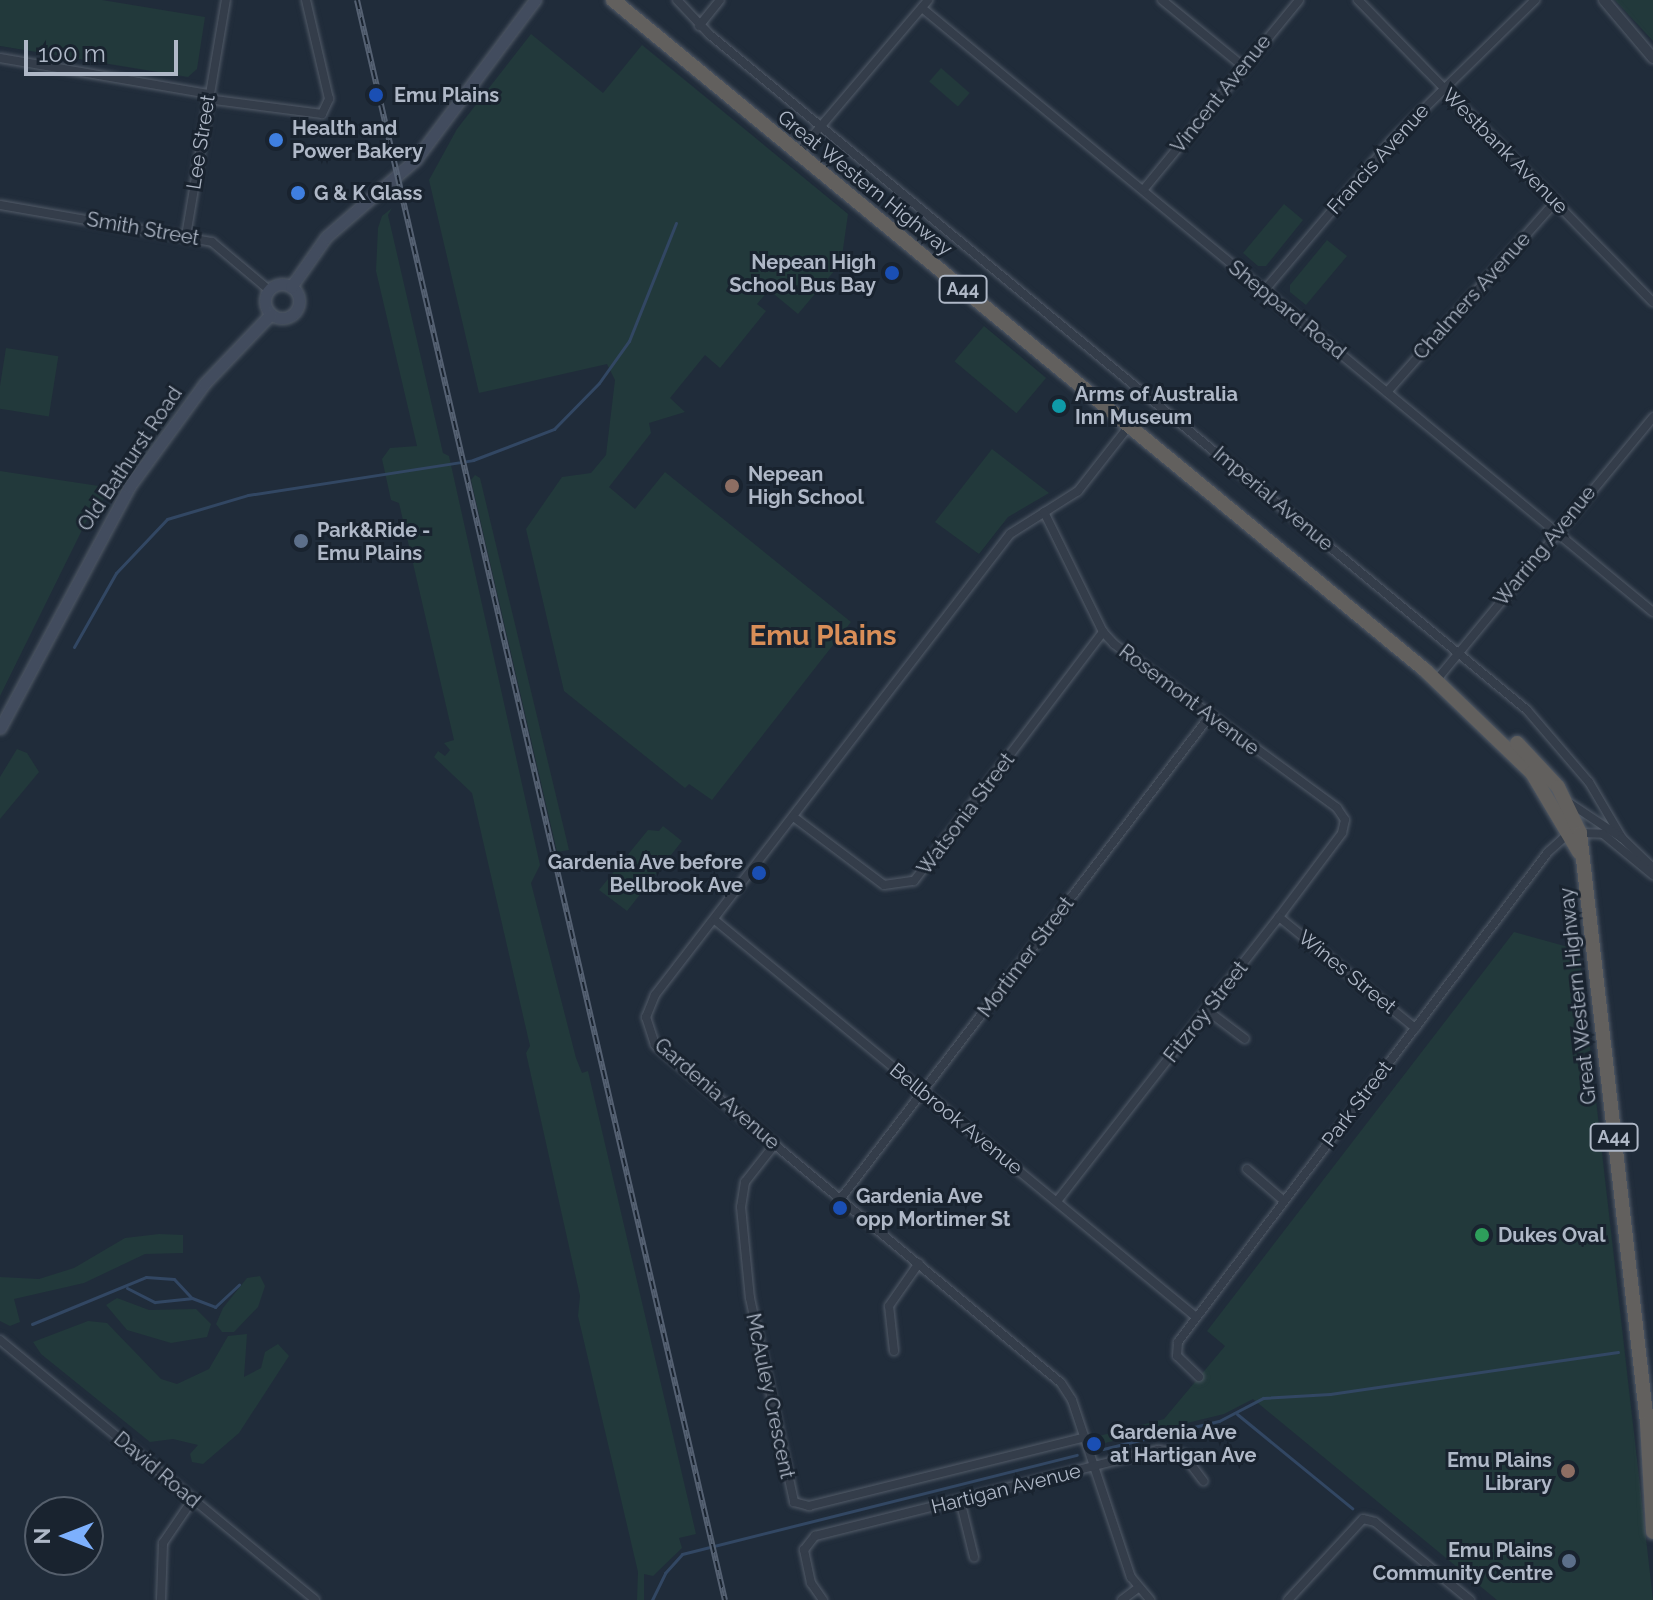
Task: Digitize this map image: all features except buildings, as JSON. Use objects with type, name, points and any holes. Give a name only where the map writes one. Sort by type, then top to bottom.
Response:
[{"type":"highway","name":"Great Western Highway","points":[[613,0],[1533,758],[1567,802],[1579,852],[1647,1423],[1653,1532]]},
{"type":"highway","name":"Great Western Highway","points":[[1432,674],[1532,773],[1574,834]]},
{"type":"highway","name":"Great Western Highway","points":[[1647,1423],[1653,1447]]},
{"type":"main road","points":[[291,287],[326,237],[416,159],[535,0]]},
{"type":"main road","points":[[277,285],[291,287],[298,299],[295,312],[286,318],[271,314],[265,305],[269,290],[277,285]]},
{"type":"main road","name":"Old Bathurst Road","points":[[1,725],[122,497],[204,384],[271,314]]},
{"type":"street","name":"Lee Street","points":[[186,236],[226,0]]},
{"type":"street","points":[[0,58],[208,97],[322,114],[329,99],[306,0]]},
{"type":"street","name":"Imperial Avenue","points":[[677,0],[699,26],[1527,710],[1563,747],[1622,838]]},
{"type":"street","points":[[699,26],[720,0]]},
{"type":"street","points":[[798,153],[928,0]]},
{"type":"street","points":[[1162,0],[1244,67]]},
{"type":"street","name":"Vincent Avenue","points":[[1144,189],[1299,0]]},
{"type":"street","name":"Westbank Avenue","points":[[1358,0],[1653,302]]},
{"type":"street","name":"Francis Avenue","points":[[1263,292],[1443,88],[1535,0]]},
{"type":"street","points":[[1604,0],[1653,58]]},
{"type":"street","name":"Sheppard Road","points":[[922,8],[1653,612]]},
{"type":"street","name":"Chalmers Avenue","points":[[1387,392],[1556,201]]},
{"type":"street","name":"Smith Street","points":[[0,205],[186,236],[222,248],[269,290]]},
{"type":"street","name":"Warring Avenue","points":[[1432,674],[1458,653],[1554,532],[1653,417]]},
{"type":"street","name":"Gardenia Avenue","points":[[1129,426],[1084,484],[1010,534],[716,921],[655,995],[647,1011],[647,1030],[655,1045],[1054,1374],[1072,1400],[1138,1588],[1150,1600]]},
{"type":"street","name":"Rosemont Avenue","points":[[1044,512],[1103,632],[1209,717],[1344,818]]},
{"type":"street","name":"Watsonia Street","points":[[795,818],[884,885],[914,881],[1103,632]]},
{"type":"street","name":"Mortimer Street","points":[[842,1197],[1209,717]]},
{"type":"street","points":[[1567,802],[1622,838],[1653,868]]},
{"type":"street","name":"Fitzroy Street","points":[[1057,1201],[1208,1011],[1342,833],[1344,818]]},
{"type":"street","points":[[1574,834],[1603,834],[1653,875]]},
{"type":"street","name":"Park Street","points":[[1199,1377],[1176,1352],[1196,1317],[1548,852],[1574,834]]},
{"type":"street","name":"Wines Street","points":[[1279,917],[1415,1028]]},
{"type":"street","name":"Bellbrook Avenue","points":[[716,921],[1196,1317]]},
{"type":"street","points":[[1208,1011],[1245,1039]]},
{"type":"street","name":"McAuley Crescent","points":[[775,1144],[745,1182],[741,1207],[750,1298],[794,1502],[809,1506],[1085,1437]]},
{"type":"street","points":[[1247,1169],[1284,1201]]},
{"type":"street","points":[[894,1351],[889,1306],[919,1263]]},
{"type":"street","name":"David Road","points":[[0,1340],[315,1600]]},
{"type":"street","name":"Hartigan Avenue","points":[[823,1600],[811,1583],[804,1550],[815,1536],[1170,1450],[1187,1456],[1203,1481]]},
{"type":"street","points":[[161,1600],[163,1543],[193,1499]]},
{"type":"street","points":[[960,1500],[974,1557]]},
{"type":"street","points":[[1288,1600],[1363,1519],[1375,1522],[1470,1600]]},
{"type":"street","points":[[1122,1600],[1138,1588]]},
{"type":"green space","points":[[0,0],[102,0],[205,17],[197,69],[188,77],[0,46]]},
{"type":"green space","points":[[1615,0],[1653,0],[1653,41]]},
{"type":"green space","points":[[531,34],[603,93],[642,45],[848,214],[841,263],[798,314],[769,290],[757,304],[766,311],[720,368],[705,355],[670,398],[685,412],[649,423],[651,433],[609,487],[635,509],[665,472],[851,622],[712,800],[689,784],[685,788],[564,691],[526,529],[562,477],[591,473],[606,455],[615,380],[607,364],[479,393],[429,180],[457,129]]},
{"type":"green space","points":[[941,68],[970,93],[958,107],[929,82]]},
{"type":"green space","points":[[1284,204],[1303,220],[1266,266],[1258,266],[1243,253]]},
{"type":"green space","points":[[392,208],[388,215],[443,453],[449,456],[540,865],[531,883],[576,1058],[582,1073],[588,1071],[696,1534],[679,1538],[682,1548],[653,1576],[644,1574],[644,1600],[637,1600],[638,1572],[578,1316],[580,1296],[526,1053],[530,1046],[472,793],[434,757],[438,751],[445,756],[450,750],[444,743],[454,740],[399,503],[391,500],[382,459],[390,448],[417,446],[376,271],[378,228],[382,216]]},
{"type":"green space","points":[[1327,240],[1347,256],[1306,305],[1290,292],[1290,285]]},
{"type":"green space","points":[[984,326],[1046,378],[1016,413],[954,361]]},
{"type":"green space","points":[[6,348],[58,356],[49,417],[0,409]]},
{"type":"green space","points":[[992,449],[1049,493],[1008,517],[979,554],[935,522]]},
{"type":"green space","points":[[0,471],[112,488],[86,522],[0,696]]},
{"type":"green space","points":[[475,475],[480,478],[569,850],[557,852],[471,480]]},
{"type":"green space","points":[[17,749],[27,753],[39,772],[0,819],[0,777]]},
{"type":"green space","points":[[663,826],[682,841],[627,911],[599,890],[648,830],[659,831]]},
{"type":"green space","points":[[1514,932],[1579,950],[1653,1600],[1497,1600],[1253,1399],[1224,1414],[1101,1444],[1099,1436],[1164,1419],[1225,1346],[1207,1331]]},
{"type":"green space","points":[[183,1235],[183,1253],[145,1254],[84,1283],[14,1299],[20,1322],[10,1326],[0,1321],[0,1277],[39,1279],[74,1268],[125,1238]]},
{"type":"green space","points":[[260,1276],[265,1286],[258,1307],[234,1332],[222,1332],[216,1324],[223,1308],[247,1278]]},
{"type":"green space","points":[[117,1298],[149,1310],[196,1309],[211,1324],[207,1337],[171,1343],[127,1330],[106,1305]]},
{"type":"green space","points":[[88,1321],[107,1323],[161,1379],[177,1384],[209,1369],[228,1336],[247,1334],[244,1377],[261,1368],[265,1352],[278,1344],[289,1356],[239,1433],[203,1464],[192,1462],[190,1454],[198,1445],[173,1439],[150,1442],[41,1354],[33,1342]]},
{"type":"waterway","points":[[74,647],[116,573],[167,519],[248,495],[473,460],[554,429],[599,383],[629,341],[676,223]]},
{"type":"waterway","points":[[32,1324],[146,1277],[174,1279],[192,1298],[215,1307],[239,1285]]},
{"type":"waterway","points":[[127,1288],[155,1302],[191,1298]]},
{"type":"waterway","points":[[1103,1449],[1219,1421],[1263,1398],[1330,1394],[1618,1352]]},
{"type":"waterway","points":[[1237,1414],[1352,1508]]},
{"type":"waterway","points":[[652,1600],[665,1573],[682,1554],[1077,1455]]},
{"type":"railway","points":[[357,0],[725,1600]]},
{"type":"place","name":"Emu Plains","points":[[376,95]]},
{"type":"place","name":"Health and Power Bakery","points":[[276,140]]},
{"type":"place","name":"G & K Glass","points":[[298,193]]},
{"type":"place","name":"Nepean High School Bus Bay","points":[[892,273]]},
{"type":"place","name":"Arms of Australia Inn Museum","points":[[1059,406]]},
{"type":"place","name":"Nepean High School","points":[[732,486]]},
{"type":"place","name":"Park&Ride - Emu Plains","points":[[301,541]]},
{"type":"place","name":"Gardenia Ave before Bellbrook Ave","points":[[759,873]]},
{"type":"place","name":"Gardenia Ave opp Mortimer St","points":[[840,1208]]},
{"type":"place","name":"Dukes Oval","points":[[1482,1235]]},
{"type":"place","name":"Gardenia Ave at Hartigan Ave","points":[[1094,1444]]},
{"type":"place","name":"Emu Plains Library","points":[[1568,1471]]},
{"type":"place","name":"Emu Plains Community Centre","points":[[1569,1561]]},
{"type":"district","name":"Emu Plains","points":[[823,636]]}]
